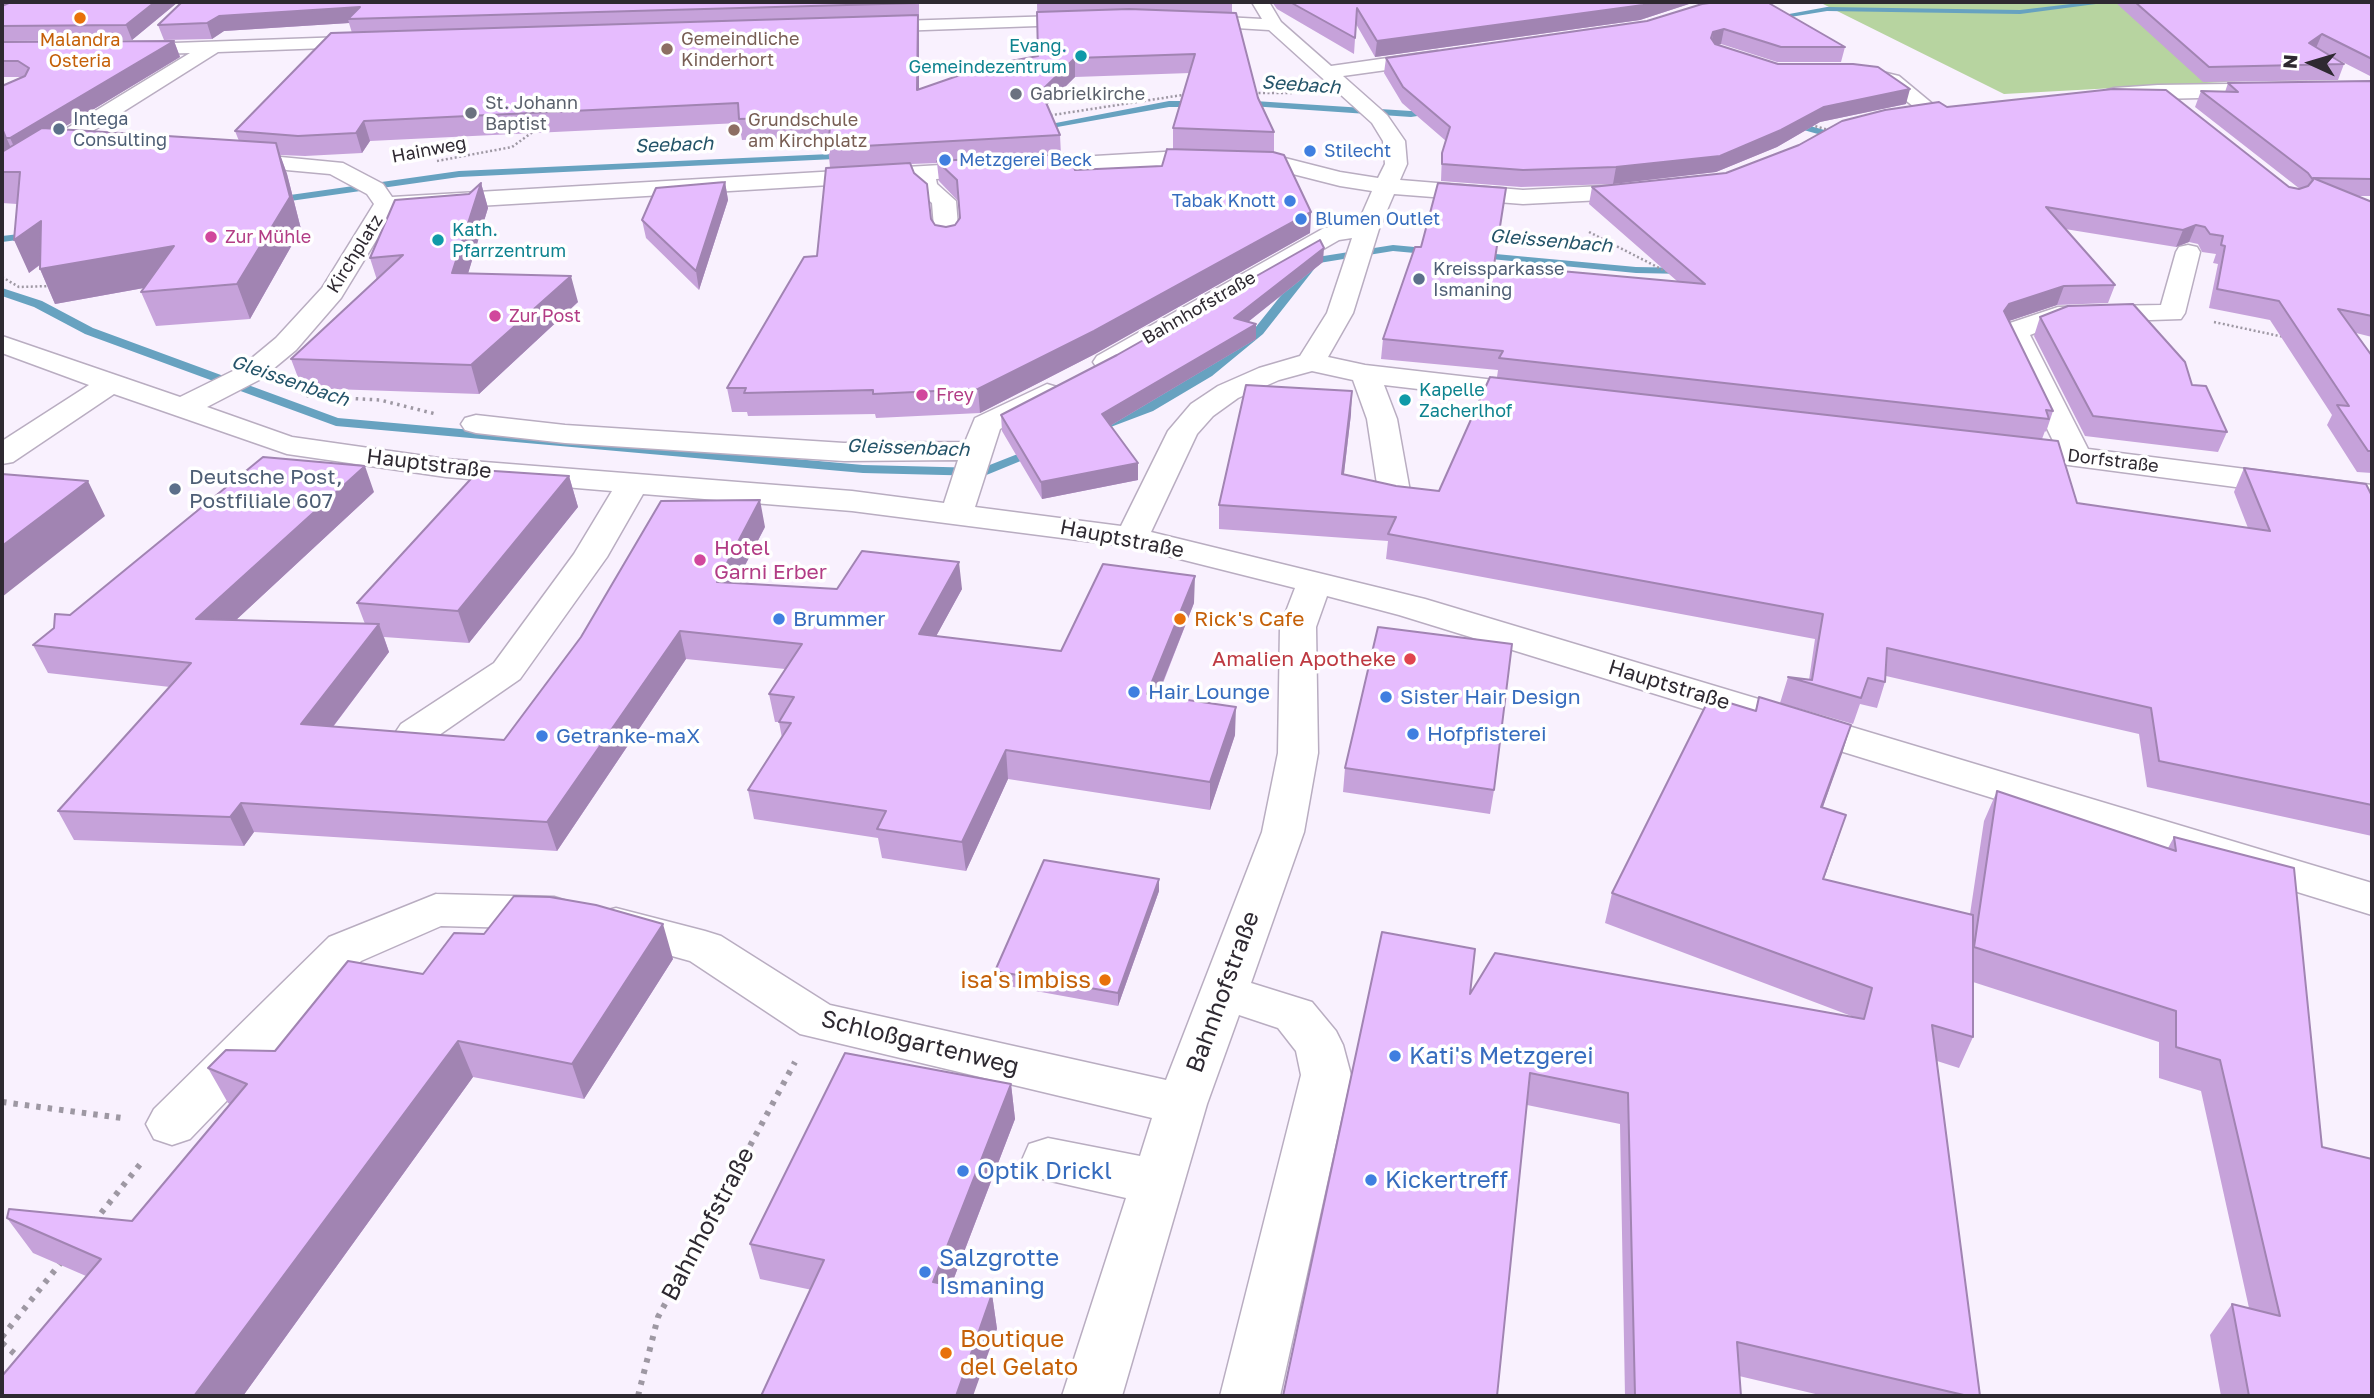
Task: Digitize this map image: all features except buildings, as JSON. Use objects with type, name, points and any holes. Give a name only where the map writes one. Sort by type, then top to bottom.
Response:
[{"type":"street","points":[[1260,2],[1274,25],[1378,117],[1394,141],[1396,164],[1362,245],[1340,313],[1311,362]]},
{"type":"street","points":[[854,27],[1102,19]]},
{"type":"street","points":[[1171,20],[1274,25]]},
{"type":"street","points":[[136,49],[162,30]]},
{"type":"street","points":[[109,49],[399,41]]},
{"type":"street","points":[[2,178],[211,48]]},
{"type":"street","points":[[1328,72],[1459,54]]},
{"type":"street","points":[[2337,69],[2372,88]]},
{"type":"street","points":[[1849,71],[1879,75],[1892,80],[1930,110]]},
{"type":"street","points":[[2091,96],[2158,90],[2372,88]]},
{"type":"street","points":[[2158,90],[2188,115]]},
{"type":"street","points":[[1829,130],[1879,117],[1956,108]]},
{"type":"street","points":[[52,148],[94,150]]},
{"type":"street","name":"Kirchplatz","points":[[194,402],[244,377],[286,344],[332,292],[375,192],[335,168],[205,157]]},
{"type":"street","points":[[375,192],[924,173],[1181,158],[1273,162],[1340,179],[1386,186],[1523,197],[1613,194],[1668,188]]},
{"type":"street","points":[[924,173],[926,186],[944,201],[947,239]]},
{"type":"street","name":"Bahnhofstraße","points":[[968,478],[986,424],[1076,378],[1333,233],[1362,245]]},
{"type":"street","points":[[2076,456],[2014,331],[2058,315],[2172,313],[2188,252]]},
{"type":"street","name":"Hauptstraße","points":[[2,344],[111,383],[194,402],[287,445],[446,468],[852,500],[968,478]]},
{"type":"street","points":[[1132,537],[1183,432],[1202,410],[1228,391],[1269,374],[1311,362],[1365,374],[1570,398]]},
{"type":"street","points":[[1365,374],[1382,419],[1395,497]]},
{"type":"street","points":[[2,455],[111,383]]},
{"type":"street","name":"Hauptstraße","points":[[476,424],[578,435],[844,452],[968,478],[1132,537],[1412,607],[2372,899]]},
{"type":"street","name":"Dorfstraße","points":[[1980,445],[2372,495]]},
{"type":"street","points":[[415,733],[507,671],[590,557],[634,483]]},
{"type":"street","name":"Bahnhofstraße","points":[[1092,1396],[1182,1104],[1283,832],[1298,753],[1298,627],[1314,583]]},
{"type":"street","name":"Schloßgartenweg","points":[[172,1124],[345,948],[436,910],[581,914],[705,948],[817,1021],[1182,1104]]},
{"type":"street","points":[[1223,992],[1295,1015],[1319,1045],[1326,1075],[1250,1396]]},
{"type":"street","points":[[1048,1160],[1157,1182]]},
{"type":"path","points":[[1244,93],[1355,96]]},
{"type":"path","points":[[1034,117],[1190,94]]},
{"type":"path","points":[[1802,123],[1829,130]]},
{"type":"path","name":"Hainweg","points":[[435,162],[513,147],[544,124]]},
{"type":"path","points":[[1656,267],[1674,275]]},
{"type":"path","points":[[2,277],[19,287],[53,285]]},
{"type":"path","points":[[2172,313],[2292,339]]},
{"type":"path","points":[[244,377],[308,396],[380,400],[476,424]]},
{"type":"path","name":"Bahnhofstraße","points":[[638,1396],[658,1317],[817,1021]]},
{"type":"path","points":[[2,1102],[172,1124]]},
{"type":"path","points":[[87,1231],[172,1124]]},
{"type":"path","points":[[2,1337],[70,1252]]},
{"type":"path","points":[[2,1343],[32,1369]]},
{"type":"green space","points":[[2232,2],[2239,30],[2333,80],[2243,81],[2004,94],[1821,3]]},
{"type":"waterway","name":"Seebach","points":[[1766,19],[1827,9],[2020,12],[2107,2]]},
{"type":"waterway","name":"Seebach","points":[[1239,103],[1411,114],[1438,112]]},
{"type":"waterway","name":"Seebach","points":[[1035,128],[1169,104],[1204,104]]},
{"type":"waterway","points":[[1785,122],[1843,138]]},
{"type":"waterway","name":"Seebach","points":[[269,201],[459,174],[852,156]]},
{"type":"waterway","name":"Seebach","points":[[2,239],[37,235]]},
{"type":"waterway","name":"Gleissenbach","points":[[1103,425],[1148,408],[1207,373],[1259,331],[1315,260],[1393,248],[1436,252]]},
{"type":"waterway","name":"Gleissenbach","points":[[1474,255],[1636,270],[1687,271]]},
{"type":"waterway","name":"Gleissenbach","points":[[2,292],[38,304],[89,331],[336,422],[863,469],[984,472],[1038,451]]},
{"type":"place","name":"Malandra Osteria","points":[[80,18]]},
{"type":"place","name":"Gemeindliche Kinderhort","points":[[667,49]]},
{"type":"place","name":"Evang. Gemeindezentrum","points":[[1081,56]]},
{"type":"place","name":"Gabrielkirche","points":[[1016,94]]},
{"type":"place","name":"St. Johann Baptist","points":[[471,113]]},
{"type":"place","name":"Intega Consulting","points":[[59,129]]},
{"type":"place","name":"Grundschule am Kirchplatz","points":[[734,130]]},
{"type":"place","name":"Stilecht","points":[[1310,151]]},
{"type":"place","name":"Metzgerei Beck","points":[[945,160]]},
{"type":"place","name":"Tabak Knott","points":[[1290,201]]},
{"type":"place","name":"Blumen Outlet","points":[[1301,219]]},
{"type":"place","name":"Zur Mühle","points":[[211,237]]},
{"type":"place","name":"Kath. Pfarrzentrum","points":[[438,240]]},
{"type":"place","name":"Kreissparkasse Ismaning","points":[[1419,279]]},
{"type":"place","name":"Zur Post","points":[[495,316]]},
{"type":"place","name":"Frey","points":[[922,395]]},
{"type":"place","name":"Kapelle Zacherlhof","points":[[1405,400]]},
{"type":"place","name":"Deutsche Post, Postfiliale 607","points":[[175,489]]},
{"type":"place","name":"Hotel Garni Erber","points":[[700,560]]},
{"type":"place","name":"Brummer","points":[[779,619]]},
{"type":"place","name":"Rick's Cafe","points":[[1180,619]]},
{"type":"place","name":"Amalien Apotheke","points":[[1410,659]]},
{"type":"place","name":"Hair Lounge","points":[[1134,692]]},
{"type":"place","name":"Sister Hair Design","points":[[1386,697]]},
{"type":"place","name":"Hofpfisterei","points":[[1413,734]]},
{"type":"place","name":"Getranke-maX","points":[[542,736]]},
{"type":"place","name":"isa's imbiss","points":[[1105,980]]},
{"type":"place","name":"Kati's Metzgerei","points":[[1395,1056]]},
{"type":"place","name":"Optik Drickl","points":[[963,1171]]},
{"type":"place","name":"Kickertreff","points":[[1371,1180]]},
{"type":"place","name":"Salzgrotte Ismaning","points":[[925,1272]]},
{"type":"place","name":"Boutique del Gelato","points":[[946,1353]]}]
